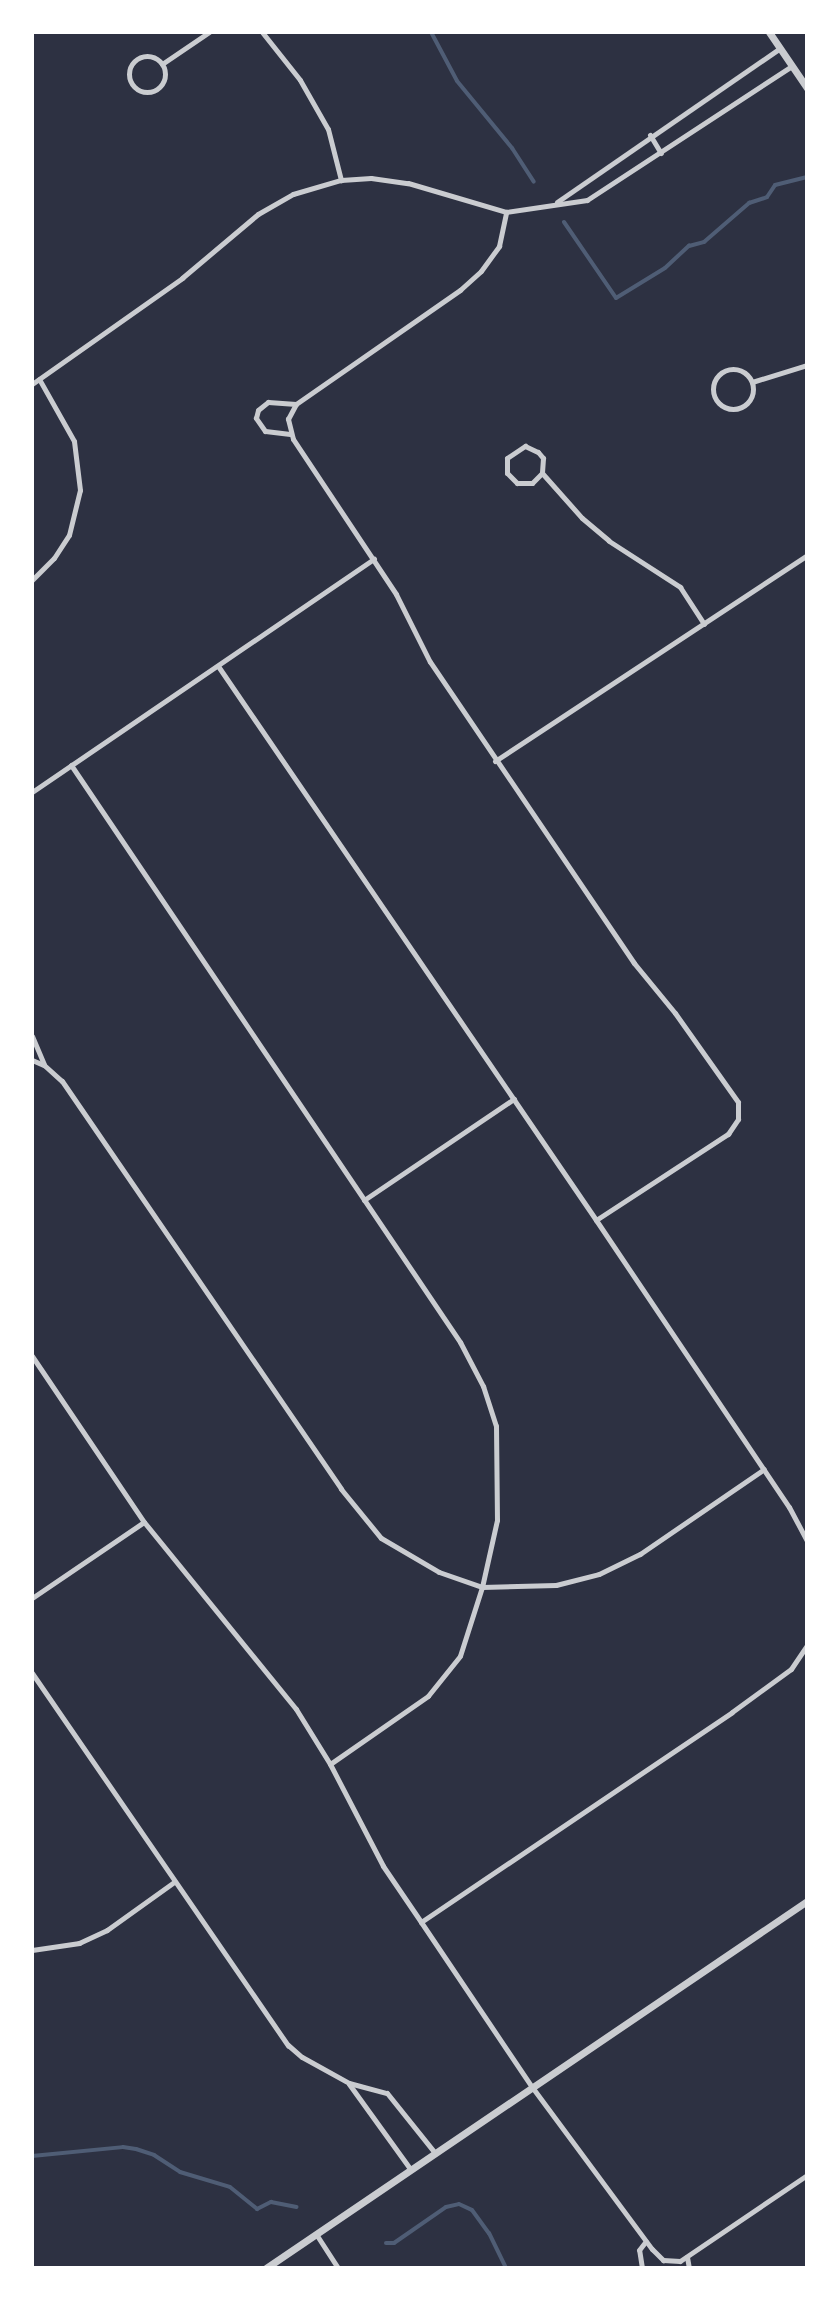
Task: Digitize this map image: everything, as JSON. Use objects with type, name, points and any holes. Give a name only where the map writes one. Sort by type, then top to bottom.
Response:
[{"type":"street","points":[[162,64],[209,32]]},
{"type":"street","points":[[262,32],[300,80],[328,129],[341,180]]},
{"type":"street","points":[[769,32],[807,88]]},
{"type":"street","points":[[557,202],[780,48]]},
{"type":"street","points":[[151,56],[162,64],[164,80],[156,89],[145,92],[131,83],[131,66],[139,58],[151,56]]},
{"type":"street","points":[[32,384],[182,278],[258,214],[293,194],[341,180],[371,178],[408,183],[506,212],[557,202],[587,200],[792,66]]},
{"type":"street","points":[[650,135],[661,153]]},
{"type":"street","points":[[506,212],[499,246],[491,260],[460,290],[296,404],[288,419],[290,434],[374,559],[430,662],[495,761],[634,963],[738,1102],[738,1119],[728,1134],[596,1220]]},
{"type":"street","points":[[752,382],[807,365]]},
{"type":"street","points":[[726,369],[741,370],[752,382],[751,397],[740,408],[724,407],[713,396],[714,380],[726,369]]},
{"type":"street","points":[[32,580],[63,546],[74,520],[80,490],[74,441],[39,379]]},
{"type":"street","points":[[290,434],[265,431],[256,418],[258,410],[268,402],[296,404]]},
{"type":"street","points":[[542,473],[532,483],[517,483],[507,473],[507,458],[517,448],[532,447],[543,458],[542,473],[600,534],[680,587],[704,624]]},
{"type":"street","points":[[495,761],[807,555]]},
{"type":"street","points":[[32,792],[374,559]]},
{"type":"street","points":[[218,666],[764,1469],[807,1541]]},
{"type":"street","points":[[71,765],[460,1342],[483,1386],[496,1426],[497,1520],[482,1587],[460,1656],[438,1686],[415,1706],[330,1764]]},
{"type":"street","points":[[32,1036],[44,1065],[85,1113],[341,1489],[381,1538],[439,1572],[482,1587],[556,1585],[599,1574],[640,1554],[764,1469]]},
{"type":"street","points":[[32,1060],[44,1065]]},
{"type":"street","points":[[364,1200],[514,1099]]},
{"type":"street","points":[[32,1356],[144,1522],[287,1698],[330,1764],[383,1866],[532,2087],[663,2260],[674,2262],[687,2257],[807,2175]]},
{"type":"street","points":[[32,1598],[144,1522]]},
{"type":"street","points":[[421,1922],[732,1712],[791,1669],[807,1645]]},
{"type":"street","points":[[32,1673],[288,2045],[302,2057],[349,2083],[387,2093],[435,2153]]},
{"type":"street","points":[[32,1950],[79,1943],[107,1930],[174,1882]]},
{"type":"street","points":[[266,2268],[807,1901]]},
{"type":"street","points":[[349,2083],[411,2170]]},
{"type":"street","points":[[316,2234],[338,2268]]},
{"type":"street","points":[[642,2268],[639,2250],[646,2241]]},
{"type":"street","points":[[687,2257],[689,2268]]},
{"type":"waterway","points":[[431,32],[457,81],[512,148],[534,182]]},
{"type":"waterway","points":[[564,222],[616,298],[665,268],[689,246],[704,242],[749,203],[767,197],[775,185],[807,177]]},
{"type":"waterway","points":[[32,2156],[123,2147],[136,2149],[154,2155],[180,2172],[230,2187],[257,2209],[271,2202],[297,2207]]},
{"type":"waterway","points":[[386,2243],[394,2243],[446,2207],[459,2204],[472,2210],[489,2233],[506,2268]]}]
